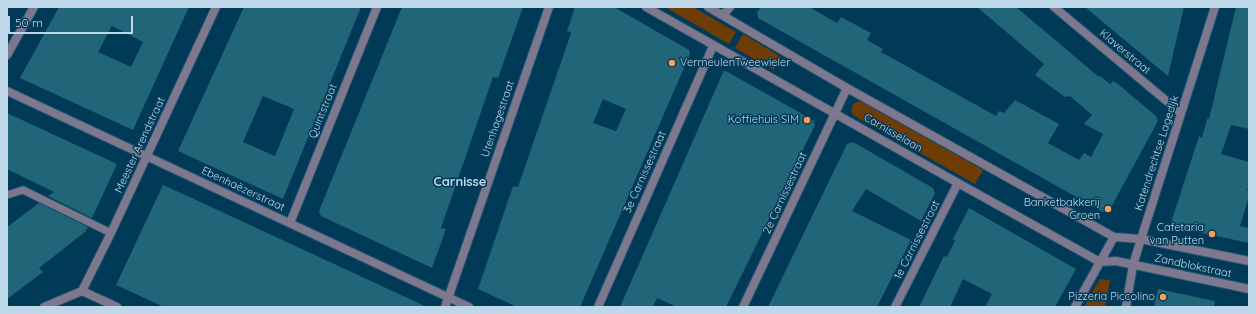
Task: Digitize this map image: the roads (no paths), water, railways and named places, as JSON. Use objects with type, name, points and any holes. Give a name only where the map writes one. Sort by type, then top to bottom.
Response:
[{"type":"street","points":[[7,55],[34,7]]},
{"type":"street","name":"Meester Arendstraat","points":[[82,291],[111,233],[216,7]]},
{"type":"street","name":"Quintstraat","points":[[290,223],[377,7]]},
{"type":"street","name":"Utenhagestraat","points":[[445,307],[549,7]]},
{"type":"street","name":"Carnisselaan","points":[[646,7],[1100,262],[1116,261],[1133,265]]},
{"type":"street","name":"Carnisselaan","points":[[708,7],[847,88],[1114,237],[1141,239]]},
{"type":"street","points":[[723,15],[730,7]]},
{"type":"street","name":"Klaverstraat","points":[[1054,7],[1181,113]]},
{"type":"street","name":"Katendrechtse Lagedijk","points":[[1126,307],[1133,265],[1215,7]]},
{"type":"street","name":"3e Carnissestraat","points":[[598,307],[713,46]]},
{"type":"street","name":"2e Carnissestraat","points":[[743,307],[847,88]]},
{"type":"street","name":"Ebenhaëzerstraat","points":[[7,91],[469,307]]},
{"type":"street","name":"1e Carnissestraat","points":[[895,307],[958,183]]},
{"type":"street","points":[[1075,307],[1114,237]]},
{"type":"street","name":"Zandblokstraat","points":[[1141,239],[1249,261]]},
{"type":"street","name":"Zandblokstraat","points":[[1133,265],[1249,289]]},
{"type":"street","points":[[44,307],[82,291],[117,307]]},
{"type":"lane","points":[[7,195],[23,190],[111,233]]},
{"type":"place","name":"VermeulenTweewieler","points":[[672,63]]},
{"type":"place","name":"Koffiehuis SIM","points":[[807,120]]},
{"type":"place","name":"Banketbakkerij Groen","points":[[1108,209]]},
{"type":"place","name":"Cafetaria van Putten","points":[[1212,234]]},
{"type":"place","name":"Pizzeria Piccolino","points":[[1163,297]]},
{"type":"district","name":"Carnisse","points":[[460,182]]}]
